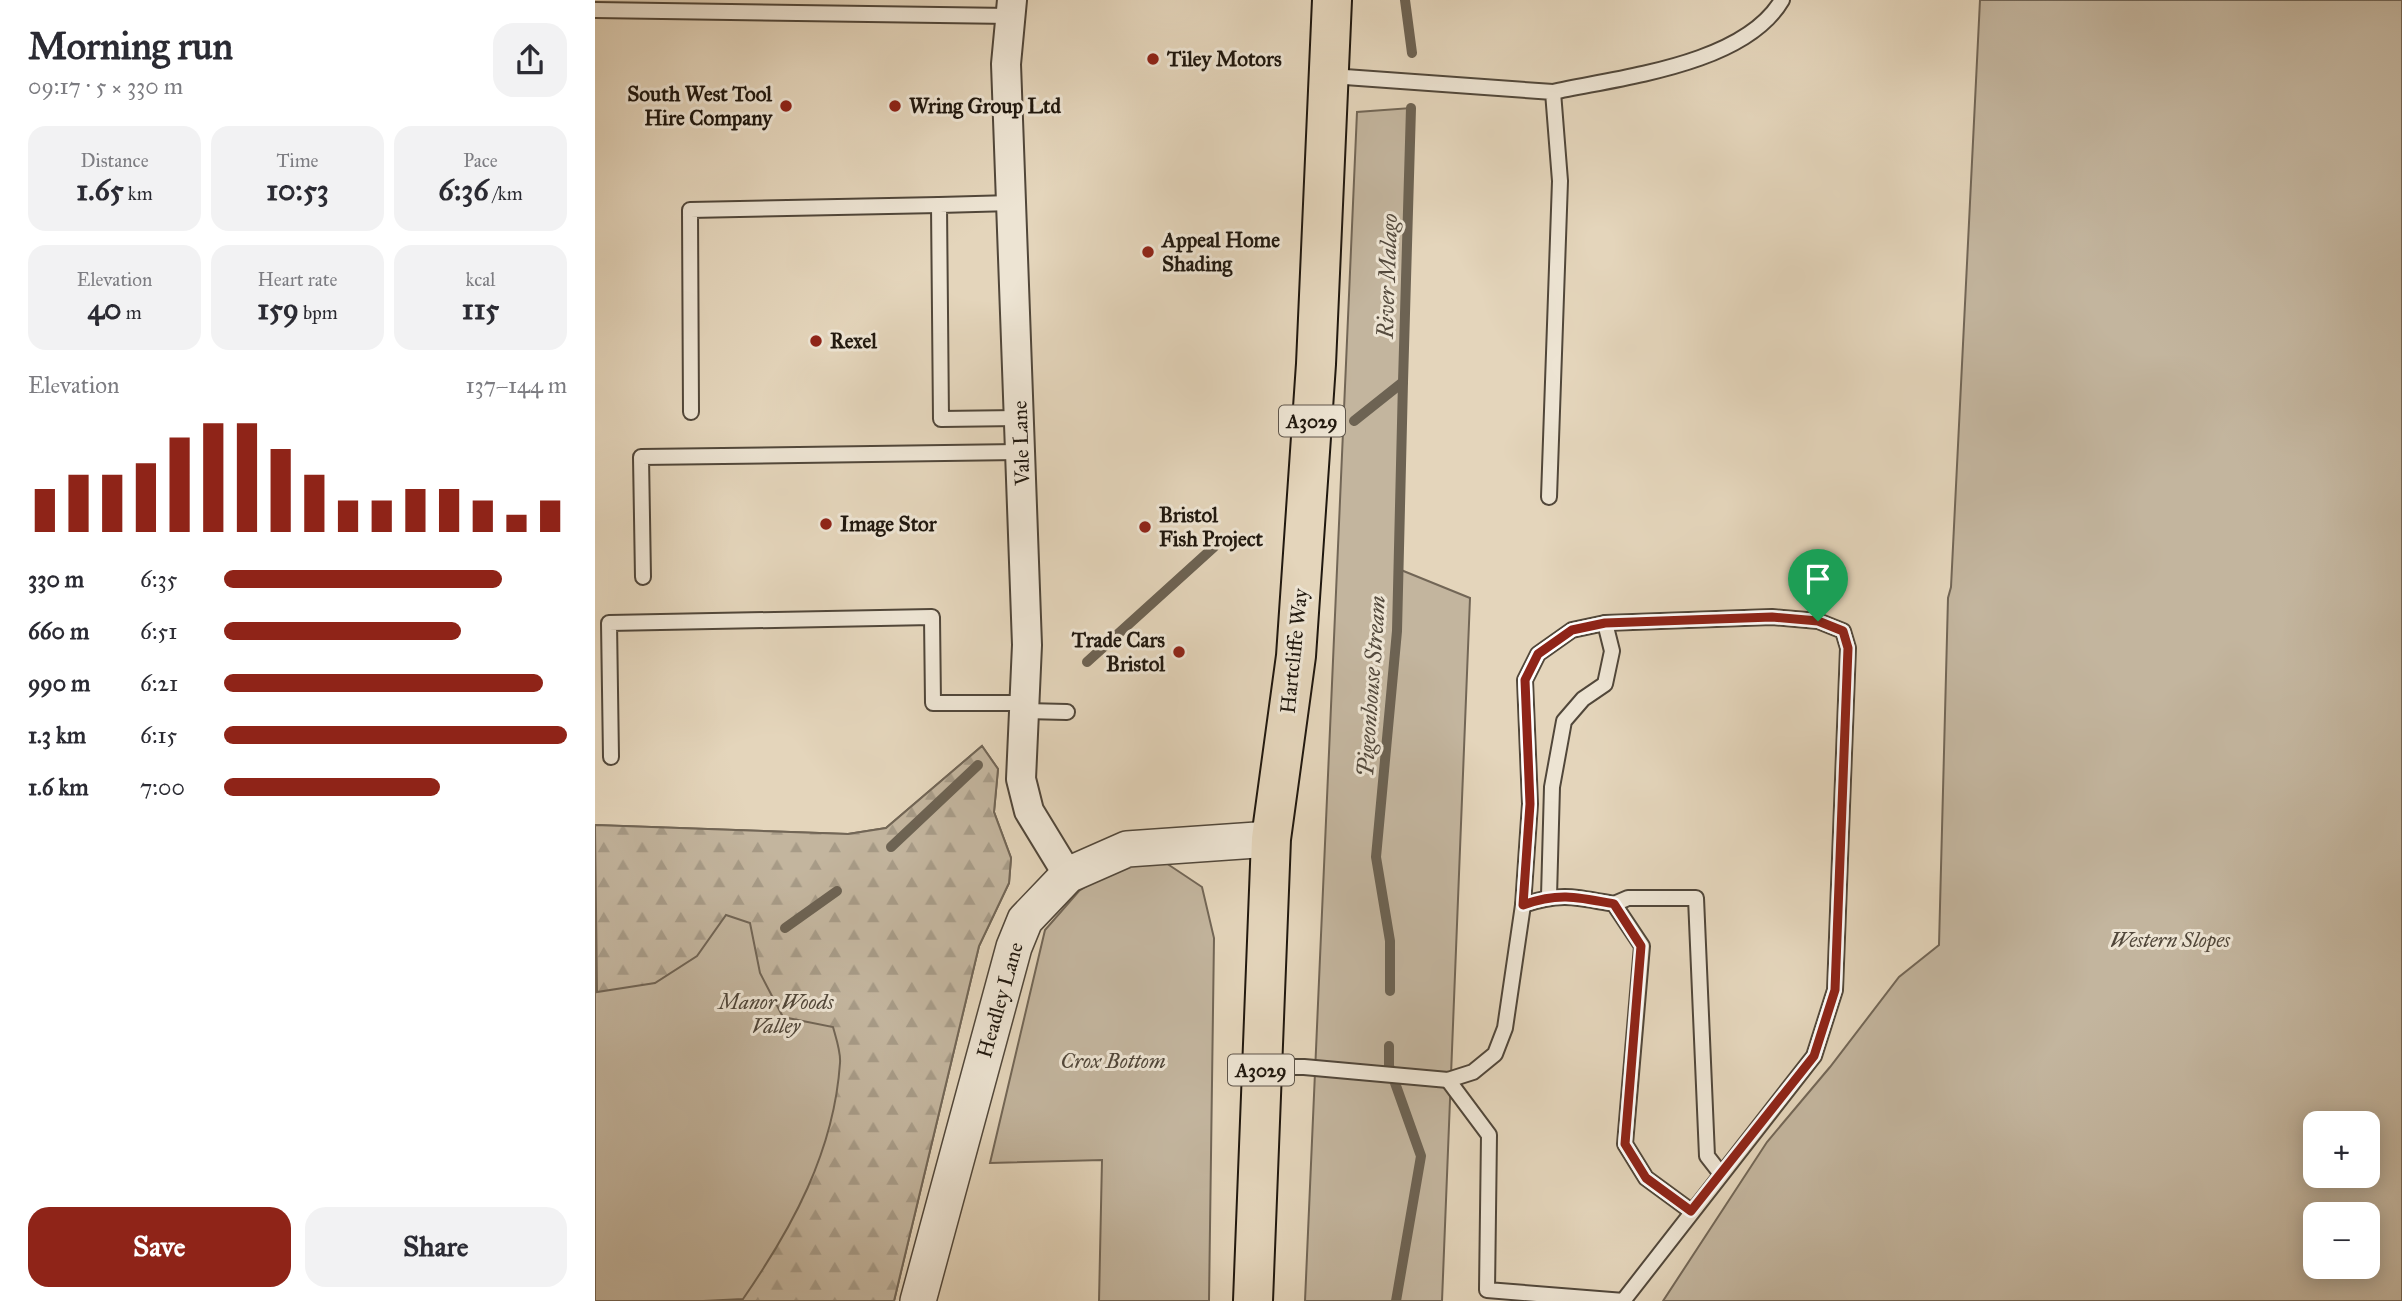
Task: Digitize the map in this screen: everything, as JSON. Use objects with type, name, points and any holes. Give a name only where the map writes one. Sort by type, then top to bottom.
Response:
[{"type":"highway","name":"Hartcliffe Way","points":[[1253,1301],[1271,839],[1296,656],[1316,364],[1331,76],[1332,0]]},
{"type":"street","name":"Vale Lane","points":[[1011,8],[1006,64],[1021,418],[1027,645],[1023,796],[1048,846],[1067,875]]},
{"type":"street","name":"Headley Lane","points":[[918,1301],[1014,947],[1025,920],[1067,875],[1127,849],[1271,839]]},
{"type":"lane","points":[[1331,76],[1553,92],[1695,61],[1739,40],[1783,0]]},
{"type":"lane","points":[[595,10],[1011,8]]},
{"type":"lane","points":[[1549,497],[1560,181],[1553,92]]},
{"type":"lane","points":[[691,412],[690,210],[1012,204]]},
{"type":"lane","points":[[939,205],[941,419],[1021,418]]},
{"type":"lane","points":[[643,577],[642,457],[1022,452]]},
{"type":"lane","points":[[611,757],[609,623],[932,617],[933,703],[1025,707],[1067,712]]},
{"type":"lane","points":[[1261,1068],[1352,1071],[1448,1080],[1473,1072],[1495,1054],[1505,1028],[1523,905],[1530,804],[1525,680],[1538,654],[1572,630],[1605,623],[1772,617],[1818,621],[1843,631],[1848,648],[1835,990],[1814,1056],[1691,1211],[1624,1301],[1487,1290],[1489,1136],[1448,1080]]},
{"type":"lane","points":[[1549,896],[1552,787],[1565,720],[1583,699],[1605,684],[1612,651],[1605,623]]},
{"type":"lane","points":[[1523,905],[1549,896],[1573,896],[1614,904],[1627,898],[1696,898],[1707,1156],[1721,1174]]},
{"type":"lane","points":[[1614,904],[1641,946],[1625,1144],[1646,1178],[1691,1211]]},
{"type":"green space","name":"Western Slopes","points":[[1980,0],[2402,0],[2402,1301],[1663,1301],[1767,1142],[1830,1067],[1899,977],[1939,945],[1948,598],[1951,587]]},
{"type":"green space","points":[[1411,108],[1401,570],[1470,598],[1442,1301],[1305,1301],[1357,112]]},
{"type":"green space","name":"Manor Woods Valley","points":[[982,746],[998,769],[994,812],[1011,858],[1009,883],[979,946],[894,1301],[595,1301],[595,825],[848,834],[886,828]]},
{"type":"green space","points":[[982,746],[998,769],[994,812],[1011,858],[1009,883],[979,946],[894,1301],[703,1301],[743,1299],[794,1217],[820,1158],[829,1127],[840,1063],[838,1045],[833,1027],[783,1017],[760,973],[750,923],[726,915],[697,956],[655,983],[597,992],[595,825],[848,834],[886,828]]},
{"type":"green space","name":"Crox Bottom","points":[[1163,861],[1202,887],[1214,938],[1209,1301],[1099,1301],[1102,1160],[990,1163],[1045,930],[1079,891],[1123,862]]},
{"type":"waterway","name":"River Malago","points":[[1405,0],[1412,53]]},
{"type":"waterway","name":"River Malago","points":[[1354,421],[1403,382],[1411,108]]},
{"type":"waterway","name":"Pigeonhouse Stream","points":[[1390,991],[1390,941],[1376,857],[1397,631],[1403,382]]},
{"type":"waterway","name":"River Malago","points":[[1087,662],[1214,547]]},
{"type":"waterway","name":"River Malago","points":[[891,847],[978,765]]},
{"type":"waterway","name":"River Malago","points":[[785,928],[837,891]]},
{"type":"waterway","name":"Pigeonhouse Stream","points":[[1389,1046],[1389,1066],[1421,1156],[1396,1301]]},
{"type":"place","name":"Tiley Motors","points":[[1153,59]]},
{"type":"place","name":"South West Tool Hire Company","points":[[786,106]]},
{"type":"place","name":"Wring Group Ltd","points":[[895,106]]},
{"type":"place","name":"Appeal Home Shading","points":[[1148,252]]},
{"type":"place","name":"Rexel","points":[[816,341]]},
{"type":"place","name":"Image Stor","points":[[826,524]]},
{"type":"place","name":"Bristol Fish Project","points":[[1145,527]]},
{"type":"place","name":"Trade Cars Bristol","points":[[1179,652]]},
{"type":"route","points":[[1772,617],[1818,621],[1843,631],[1848,648],[1835,990],[1814,1056],[1691,1211],[1646,1178],[1625,1144],[1641,946],[1614,904],[1573,896],[1549,896],[1523,905],[1530,804],[1524,712],[1525,680],[1538,654],[1572,630],[1605,623],[1772,617]]}]
